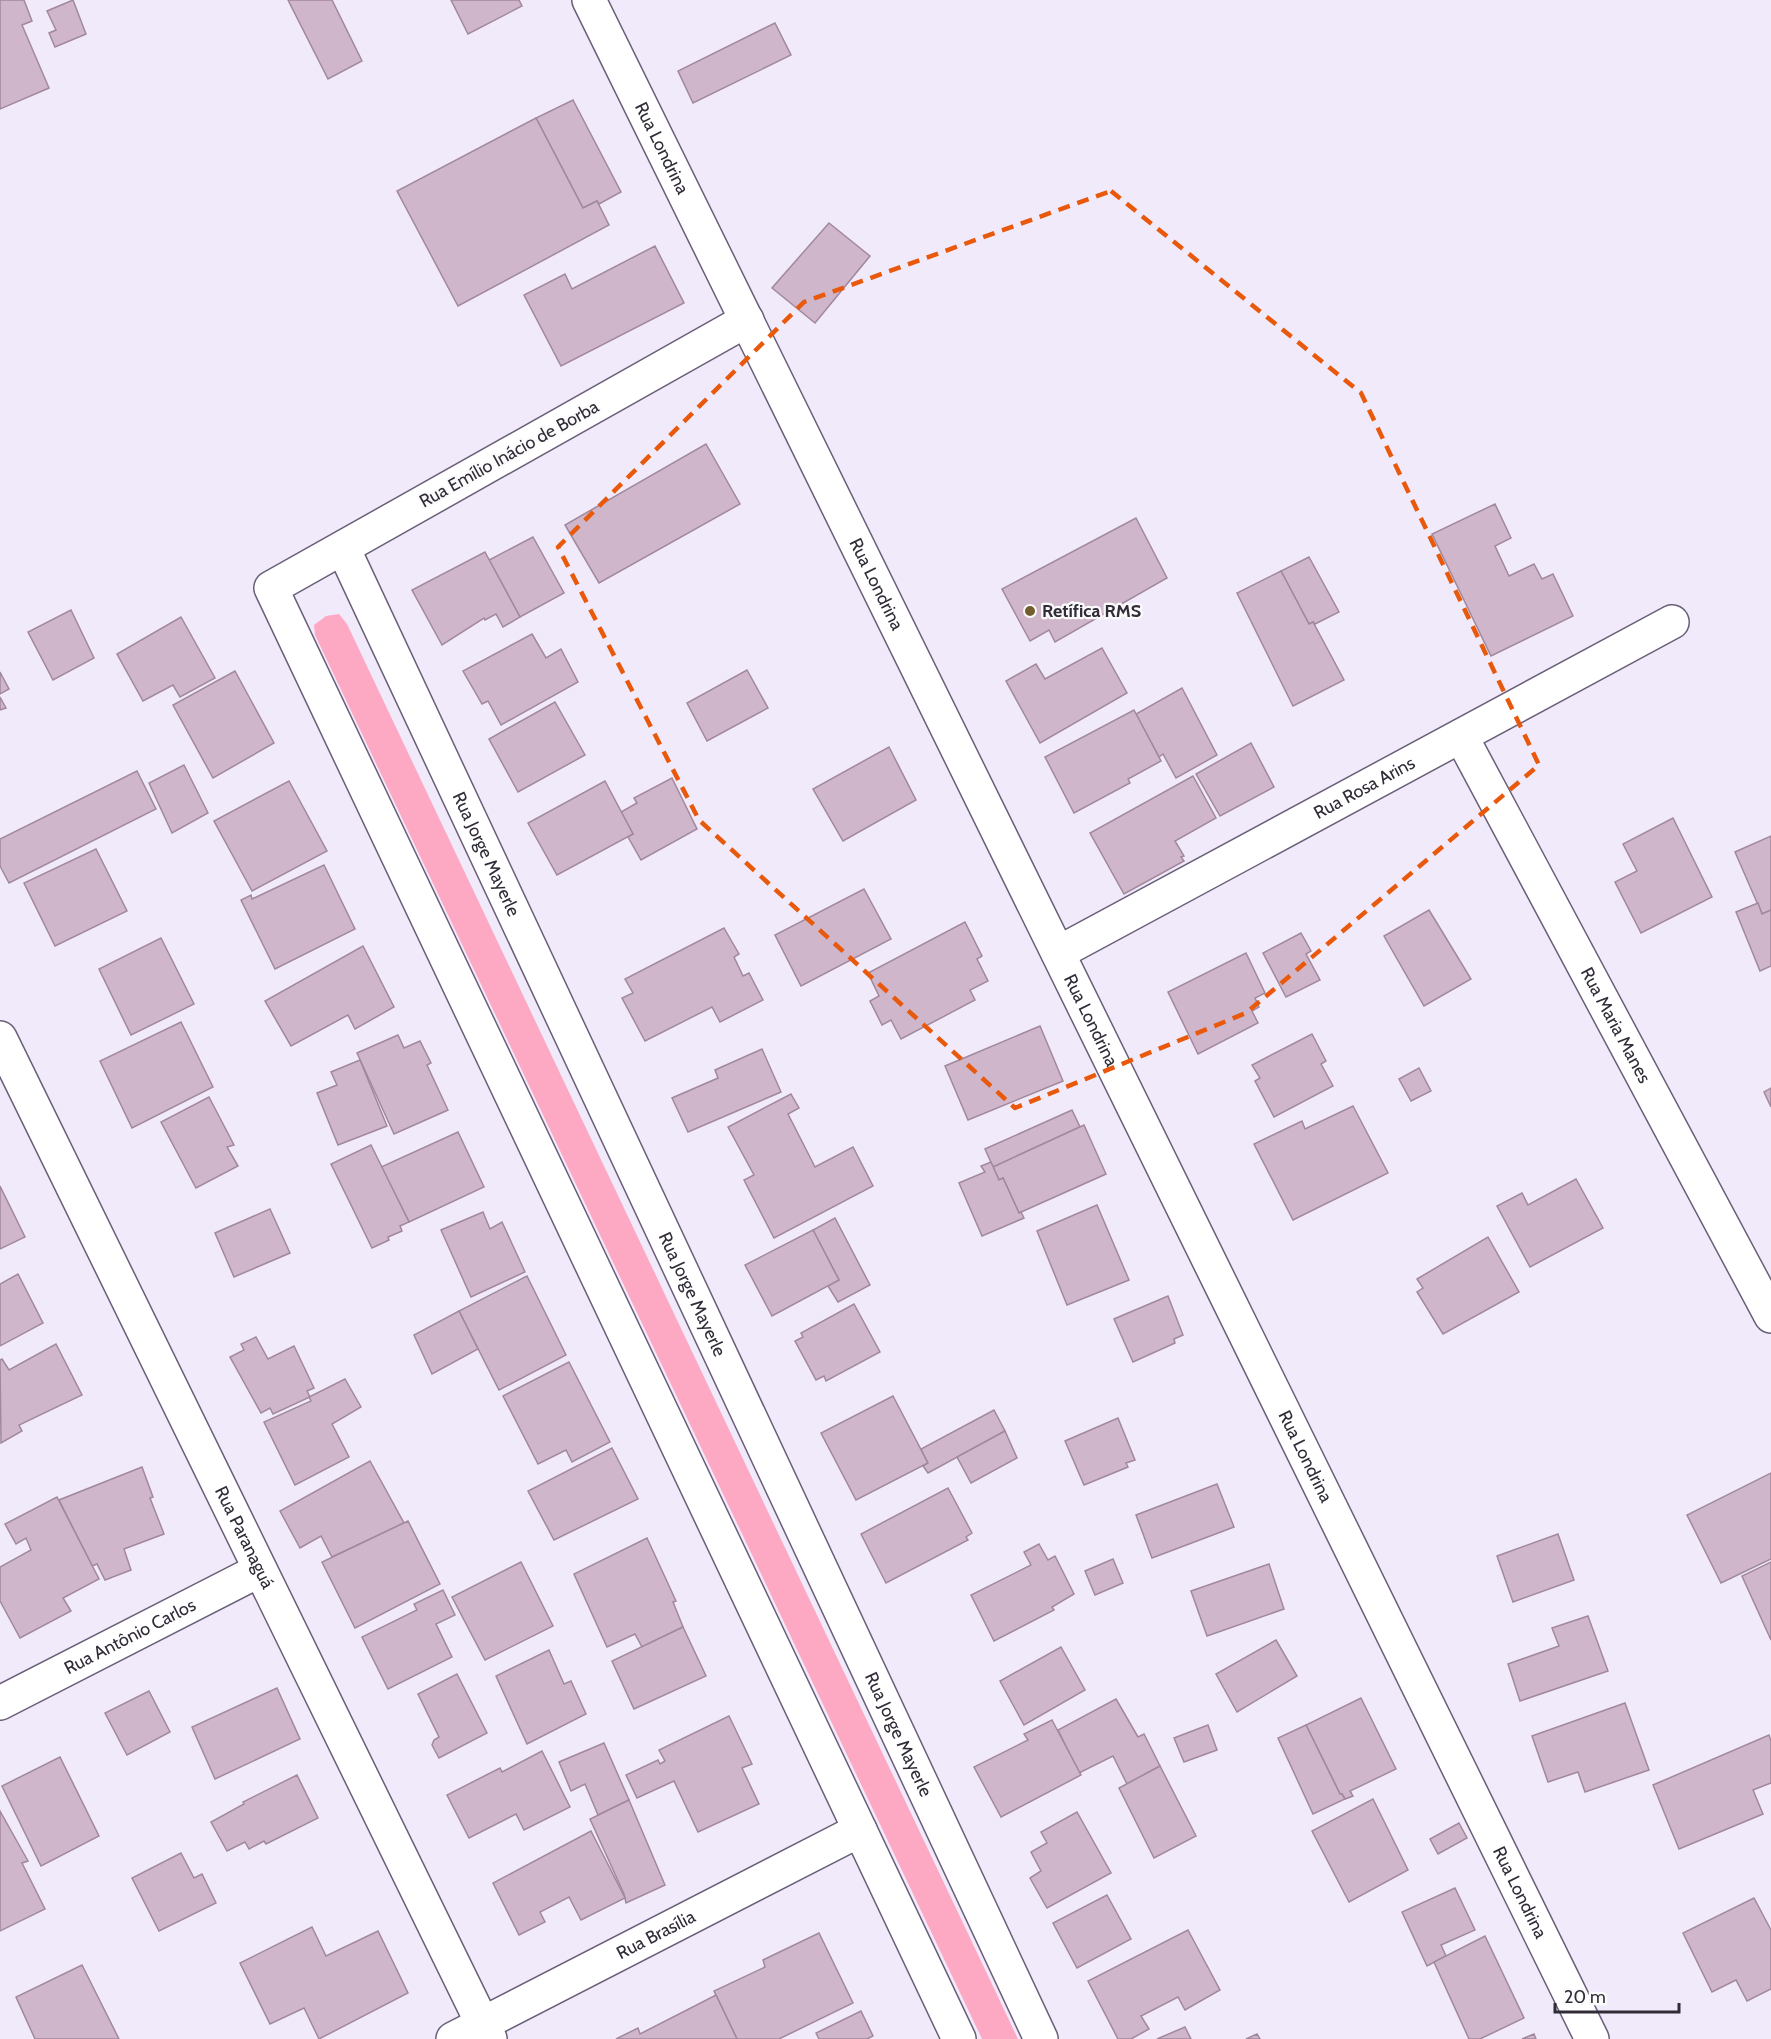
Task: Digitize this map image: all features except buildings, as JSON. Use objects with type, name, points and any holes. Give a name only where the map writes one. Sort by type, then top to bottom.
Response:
[{"type":"street","name":"Rua Londrina","points":[[589,0],[1592,2039]]},
{"type":"street","name":"Rua Emílio Inácio de Borba","points":[[747,320],[271,588],[860,1830]]},
{"type":"street","name":"Rua Jorge Mayerle","points":[[343,548],[1041,2039]]},
{"type":"street","name":"Rua Rosa Arins","points":[[1058,953],[1672,622]]},
{"type":"street","name":"Rua Maria Manes","points":[[1461,736],[1771,1316]]},
{"type":"street","name":"Rua Paranaguá","points":[[0,1038],[10,1085],[260,1570],[486,2031]]},
{"type":"street","name":"Rua Antônio Carlos","points":[[0,1703],[260,1570]]},
{"type":"street","name":"Rua Brasília","points":[[453,2039],[486,2031],[860,1830]]},
{"type":"street","points":[[860,1830],[959,2039]]},
{"type":"highlighted area","points":[[1111,191],[1361,393],[1539,765],[1246,1013],[1015,1108],[699,820],[558,547],[804,302]]},
{"type":"shaded area","points":[[339,614],[347,624],[1018,2039],[982,2039],[315,635],[314,625],[326,616]]},
{"type":"place","name":"Retífica RMS","points":[[1030,611]]}]
